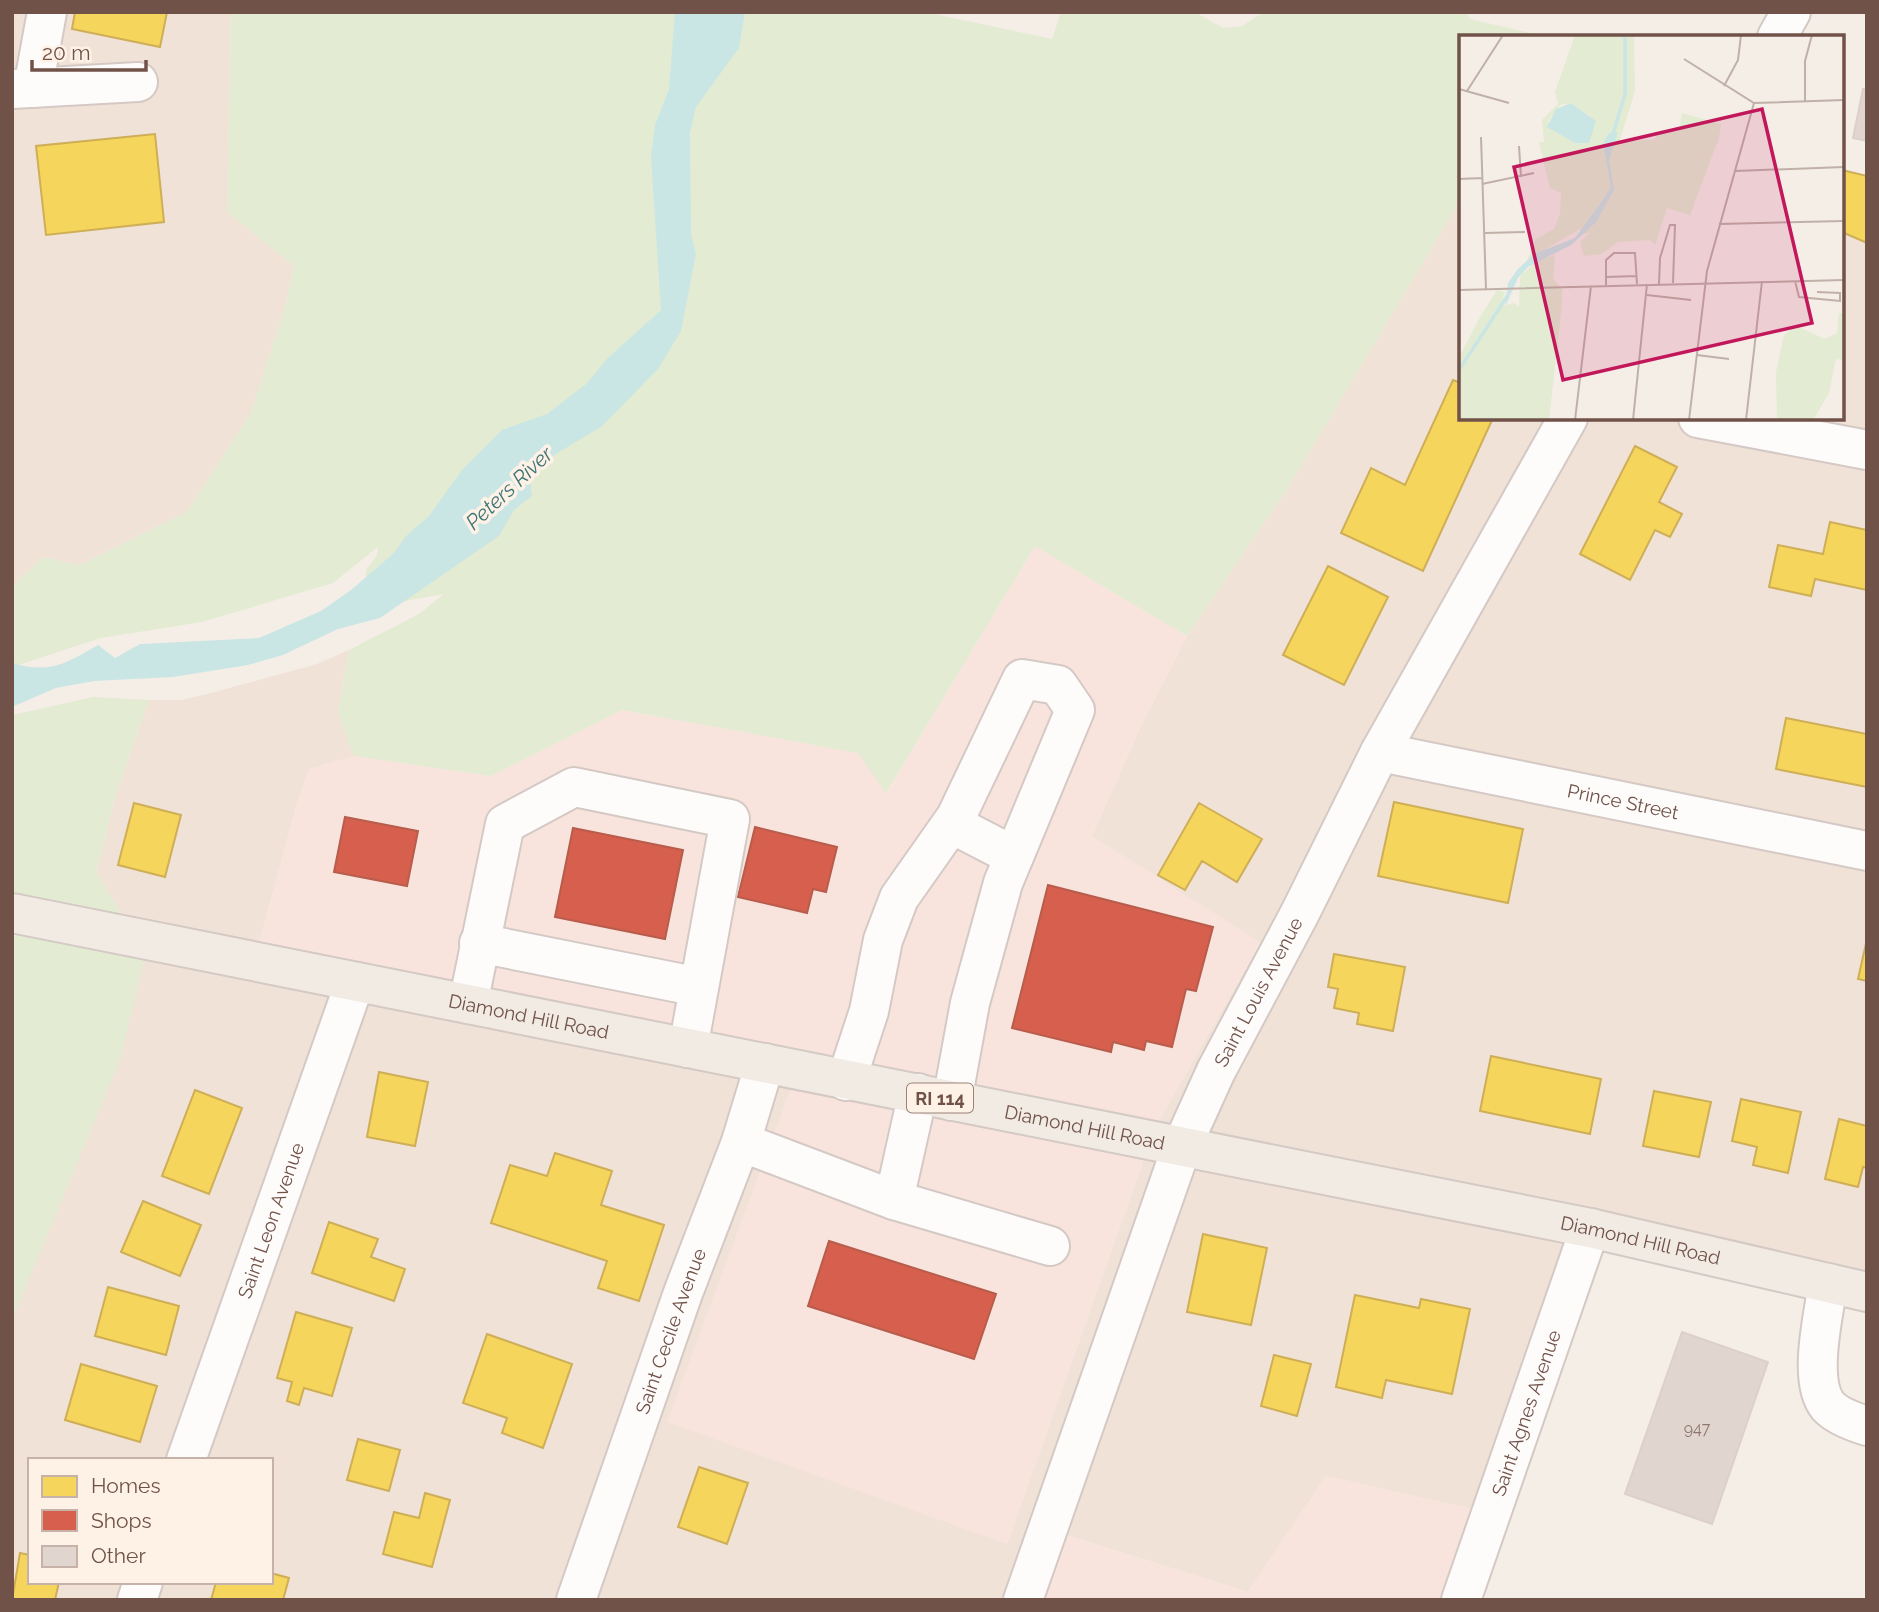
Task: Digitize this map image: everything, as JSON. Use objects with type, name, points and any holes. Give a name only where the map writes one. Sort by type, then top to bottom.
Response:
[{"type":"main road","name":"Diamond Hill Road","points":[[12,913],[1590,1228],[1867,1292]]},
{"type":"street","points":[[47,12],[22,89],[138,82]]},
{"type":"street","points":[[1778,35],[1791,12]]},
{"type":"street","name":"Saint Louis Avenue","points":[[1023,1600],[1182,1146],[1216,1071],[1300,913],[1380,752],[1567,420]]},
{"type":"street","points":[[1709,420],[1867,450]]},
{"type":"street","points":[[846,1081],[869,1012],[883,940],[899,898],[952,824],[1023,679],[1058,685],[1075,709],[1003,883],[970,1003],[894,1200]]},
{"type":"street","name":"Prince Street","points":[[1380,752],[1867,851]]},
{"type":"street","points":[[468,1004],[505,824],[573,787],[730,818],[688,1048]]},
{"type":"street","points":[[952,824],[1014,856]]},
{"type":"street","points":[[479,943],[699,987]]},
{"type":"street","name":"Saint Leon Avenue","points":[[187,1458],[355,982]]},
{"type":"street","name":"Saint Cecile Avenue","points":[[576,1600],[683,1293],[741,1142],[765,1063]]},
{"type":"street","points":[[741,1142],[894,1200],[1050,1247]]},
{"type":"street","name":"Saint Agnes Avenue","points":[[1461,1600],[1590,1228]]},
{"type":"street","points":[[1828,1283],[1819,1354],[1821,1394],[1830,1408],[1867,1426]]},
{"type":"shaded area","points":[[12,12],[231,12],[227,212],[294,265],[286,304],[251,413],[187,512],[79,565],[43,557],[12,587]]},
{"type":"shaded area","points":[[1459,202],[1459,420],[1844,420],[1844,203],[1867,208],[1867,1295],[1587,1240],[1489,1513],[1326,1476],[1248,1592],[1044,1528],[1018,1600],[12,1600],[12,1320],[145,955],[96,872],[116,794],[149,700],[181,700],[211,693],[317,664],[349,650],[338,711],[354,756],[309,769],[297,803],[251,974],[795,1077],[1007,1544],[1155,1128],[1260,943],[1092,836],[1141,726],[1187,636],[1286,491]]},
{"type":"shaded area","points":[[1035,546],[1187,636],[1141,726],[1092,836],[1260,942],[1155,1128],[1007,1544],[667,1422],[795,1077],[251,974],[297,803],[309,769],[354,756],[491,776],[622,710],[859,753],[887,792]]},
{"type":"shaded area","points":[[1326,1476],[1489,1513],[1459,1600],[1018,1600],[1043,1528],[1248,1592]]},
{"type":"green space","points":[[231,12],[925,12],[1052,39],[1061,12],[1195,12],[1223,28],[1242,26],[1264,12],[1467,12],[1470,19],[1538,35],[1459,35],[1459,202],[1286,491],[1187,636],[1035,546],[886,793],[858,753],[622,710],[491,776],[354,756],[338,711],[349,650],[419,614],[444,594],[405,601],[366,592],[366,570],[377,555],[378,547],[333,583],[202,622],[101,638],[12,667],[12,587],[43,557],[79,565],[187,512],[251,413],[286,304],[294,266],[227,212]]},
{"type":"green space","points":[[93,697],[149,700],[116,794],[96,872],[145,955],[120,1060],[12,1320],[12,715]]},
{"type":"water","name":"Peters River","points":[[675,12],[745,12],[739,48],[696,107],[690,133],[691,234],[696,254],[681,331],[658,369],[601,427],[549,458],[530,482],[532,496],[514,510],[499,536],[380,618],[338,629],[283,655],[248,665],[173,677],[94,681],[56,688],[12,707],[12,663],[37,668],[57,665],[98,645],[115,658],[140,644],[259,638],[321,611],[351,590],[394,553],[405,537],[429,516],[462,470],[502,430],[547,414],[586,384],[608,358],[661,310],[651,157],[655,125],[669,89]]},
{"type":"building: Homes","points":[[75,12],[167,12],[160,47],[72,29]]},
{"type":"building: Homes","points":[[155,134],[164,222],[46,235],[36,146]]},
{"type":"building: Homes","points":[[1844,170],[1867,176],[1867,243],[1844,233]]},
{"type":"building: Homes","points":[[1453,380],[1459,382],[1459,420],[1492,420],[1423,571],[1341,533],[1371,468],[1405,485]]},
{"type":"building: Homes","points":[[1635,446],[1677,467],[1659,502],[1682,514],[1670,537],[1655,530],[1630,580],[1580,554]]},
{"type":"building: Homes","points":[[1830,522],[1867,530],[1867,590],[1815,579],[1811,596],[1769,587],[1778,545],[1823,554]]},
{"type":"building: Homes","points":[[1328,566],[1388,597],[1344,685],[1283,655]]},
{"type":"building: Homes","points":[[1786,718],[1867,734],[1867,787],[1776,769]]},
{"type":"building: Homes","points":[[1394,802],[1523,829],[1508,903],[1378,876]]},
{"type":"building: Homes","points":[[134,803],[181,815],[165,877],[118,865]]},
{"type":"building: Homes","points":[[1199,803],[1262,839],[1237,882],[1202,861],[1185,890],[1158,875]]},
{"type":"building: Homes","points":[[1867,939],[1867,981],[1858,979]]},
{"type":"building: Homes","points":[[1334,954],[1405,967],[1393,1031],[1357,1024],[1359,1013],[1334,1008],[1338,989],[1328,987]]},
{"type":"building: Homes","points":[[1491,1056],[1601,1079],[1590,1134],[1480,1111]]},
{"type":"building: Homes","points":[[379,1072],[428,1082],[415,1146],[367,1137]]},
{"type":"building: Homes","points":[[195,1090],[242,1108],[209,1194],[162,1176]]},
{"type":"building: Homes","points":[[1654,1091],[1711,1102],[1699,1157],[1643,1146]]},
{"type":"building: Homes","points":[[1741,1099],[1801,1112],[1788,1173],[1753,1165],[1757,1147],[1732,1141]]},
{"type":"building: Homes","points":[[1839,1119],[1867,1126],[1867,1168],[1863,1167],[1858,1187],[1825,1179]]},
{"type":"building: Homes","points":[[555,1153],[612,1171],[601,1205],[664,1225],[639,1301],[598,1288],[607,1261],[491,1223],[510,1165],[547,1176]]},
{"type":"building: Homes","points":[[143,1201],[201,1225],[180,1276],[121,1252]]},
{"type":"building: Homes","points":[[329,1222],[378,1239],[371,1257],[405,1269],[394,1301],[312,1273]]},
{"type":"building: Homes","points":[[1203,1234],[1267,1248],[1251,1325],[1187,1312]]},
{"type":"building: Homes","points":[[108,1287],[179,1306],[166,1355],[95,1336]]},
{"type":"building: Homes","points":[[1355,1295],[1419,1308],[1421,1299],[1470,1309],[1452,1394],[1386,1380],[1382,1398],[1336,1387]]},
{"type":"building: Homes","points":[[296,1312],[352,1328],[332,1396],[304,1388],[299,1405],[287,1401],[292,1382],[277,1378]]},
{"type":"building: Homes","points":[[487,1334],[572,1364],[543,1448],[502,1433],[507,1418],[463,1403]]},
{"type":"building: Homes","points":[[1274,1355],[1311,1364],[1297,1416],[1261,1406]]},
{"type":"building: Homes","points":[[81,1364],[157,1386],[140,1442],[65,1420]]},
{"type":"building: Homes","points":[[358,1439],[400,1450],[389,1491],[347,1480]]},
{"type":"building: Homes","points":[[699,1467],[748,1483],[727,1544],[678,1527]]},
{"type":"building: Homes","points":[[425,1493],[450,1500],[432,1567],[383,1554],[394,1512],[419,1518]]},
{"type":"building: Homes","points":[[20,1553],[28,1555],[28,1584],[59,1584],[55,1600],[12,1600]]},
{"type":"building: Homes","points":[[273,1574],[289,1578],[283,1600],[211,1600],[215,1584],[273,1584]]},
{"type":"building: Shops","points":[[345,817],[418,831],[407,886],[334,872]]},
{"type":"building: Shops","points":[[755,827],[837,847],[826,892],[813,889],[807,913],[738,897]]},
{"type":"building: Shops","points":[[573,828],[683,850],[665,939],[555,917]]},
{"type":"building: Shops","points":[[1048,885],[1213,927],[1196,991],[1186,989],[1172,1047],[1146,1041],[1144,1050],[1113,1042],[1111,1052],[1012,1028]]},
{"type":"building: Shops","points":[[829,1241],[996,1294],[974,1359],[808,1306]]},
{"type":"building: Other","points":[[1863,89],[1867,90],[1867,141],[1853,138]]},
{"type":"building: Other","points":[[1682,1332],[1768,1362],[1712,1524],[1625,1494]]}]
